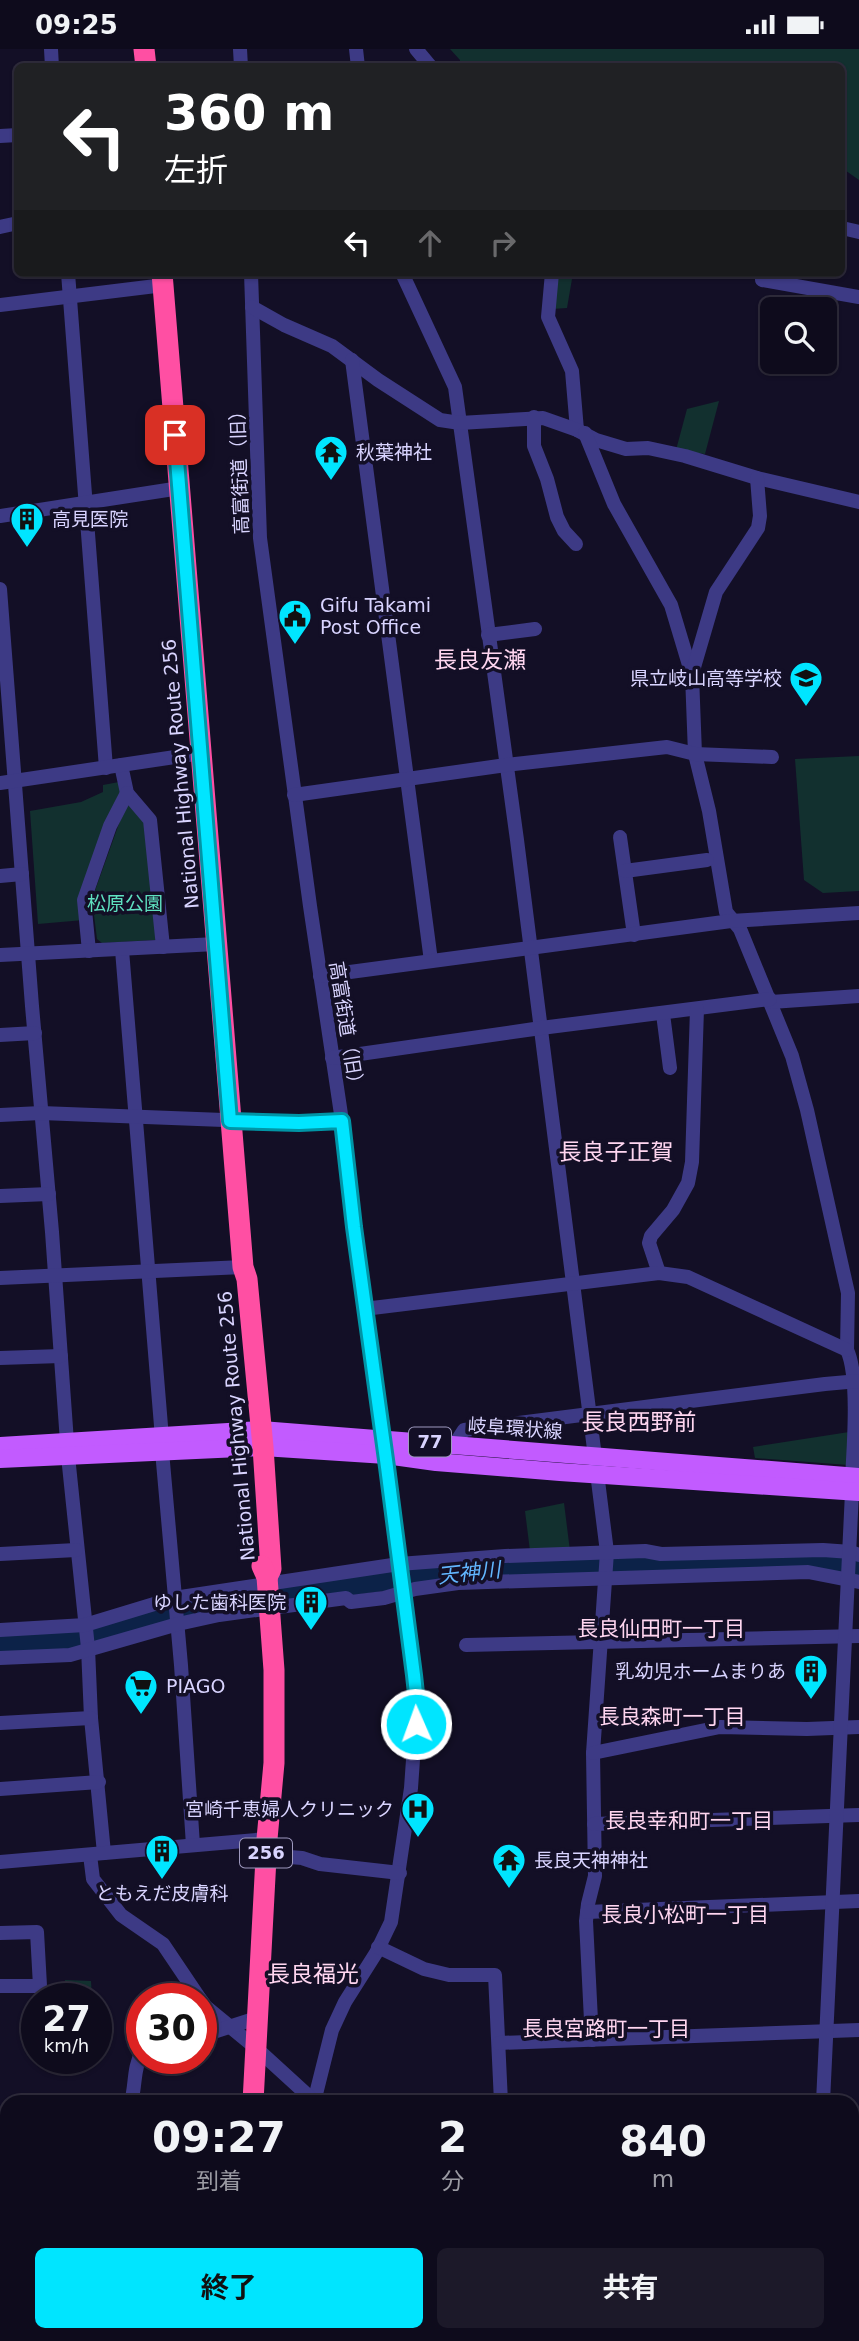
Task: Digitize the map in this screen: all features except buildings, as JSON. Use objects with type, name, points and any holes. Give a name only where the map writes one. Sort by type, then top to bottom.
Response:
[{"type":"highway","name":"National Highway Route 256","points":[[163,279],[230,1121],[243,1269],[247,1279],[257,1438],[271,1570],[268,1593],[274,1670],[275,1751],[266,1847],[253,2095]]},
{"type":"main road","name":"岐阜環状線","points":[[0,1459],[68,1450],[257,1438],[384,1447],[455,1444],[594,1455],[856,1485]]},
{"type":"main road","name":"岐阜環状線","points":[[0,1446],[68,1450]]},
{"type":"main road","name":"岐阜環状線","points":[[384,1447],[436,1462],[597,1473],[856,1485]]},
{"type":"street","points":[[416,49],[428,63]]},
{"type":"street","points":[[68,277],[106,768]]},
{"type":"street","name":"高富街道（旧）","points":[[251,277],[260,538],[294,795],[342,1121],[364,1309],[417,1703],[414,1759],[391,1922],[332,2030],[316,2095]]},
{"type":"street","points":[[404,277],[456,387],[607,1552],[593,1753],[595,1875],[587,1912],[592,2040]]},
{"type":"street","points":[[552,277],[548,317],[572,371],[581,431],[614,504],[671,605],[692,675],[695,754],[709,811],[726,912],[740,929],[792,1056],[848,1293],[847,1350]]},
{"type":"street","points":[[762,277],[762,280],[859,297]]},
{"type":"street","points":[[0,305],[70,296],[163,279]]},
{"type":"street","points":[[252,307],[331,346],[440,420],[460,423],[543,418],[626,449],[648,448],[685,456],[757,478],[859,502]]},
{"type":"street","points":[[352,360],[431,961]]},
{"type":"street","points":[[534,417],[534,446],[547,479],[557,517],[564,531],[576,544]]},
{"type":"street","points":[[692,675],[716,592],[758,528],[760,516],[757,478]]},
{"type":"street","points":[[0,516],[180,488]]},
{"type":"street","points":[[0,589],[5,702],[16,781],[76,1550],[99,1782],[97,1854],[93,1879],[121,1915],[163,1944],[190,1983]]},
{"type":"street","points":[[488,635],[535,629]]},
{"type":"street","points":[[294,795],[506,765],[667,747],[695,754],[772,757]]},
{"type":"street","points":[[0,783],[202,753]]},
{"type":"street","points":[[121,765],[127,793],[150,820],[163,947]]},
{"type":"street","points":[[89,951],[84,900],[110,827],[127,793]]},
{"type":"street","points":[[620,837],[634,935]]},
{"type":"street","points":[[625,871],[707,860]]},
{"type":"street","points":[[0,876],[22,874]]},
{"type":"street","points":[[320,976],[731,921],[859,913]]},
{"type":"street","points":[[0,955],[216,944]]},
{"type":"street","points":[[122,950],[178,1624],[193,1846]]},
{"type":"street","points":[[332,1058],[697,1009],[859,996]]},
{"type":"street","points":[[659,1273],[649,1243],[651,1236],[673,1210],[688,1183],[692,1162],[697,1009]]},
{"type":"street","points":[[663,1014],[670,1068]]},
{"type":"street","points":[[0,1035],[35,1033]]},
{"type":"street","points":[[0,1115],[41,1113],[299,1123],[342,1121]]},
{"type":"street","points":[[0,1196],[49,1194]]},
{"type":"street","points":[[0,1278],[243,1269]]},
{"type":"street","points":[[364,1309],[659,1273],[688,1277],[847,1350],[852,1356],[858,1382],[852,1637],[840,1727],[823,2095]]},
{"type":"street","points":[[0,1359],[61,1356]]},
{"type":"street","points":[[455,1444],[464,1430],[858,1382]]},
{"type":"street","points":[[0,1554],[76,1550]]},
{"type":"street","points":[[0,1630],[85,1627],[174,1599],[268,1593],[399,1564],[505,1556],[645,1551],[661,1554],[748,1550],[853,1554]]},
{"type":"street","points":[[0,1658],[70,1655],[219,1615],[268,1593],[308,1603],[346,1598],[351,1602],[384,1598],[403,1590],[458,1583],[606,1576],[808,1572],[852,1578]]},
{"type":"street","points":[[466,1646],[852,1637]]},
{"type":"street","points":[[0,1723],[91,1718]]},
{"type":"street","points":[[593,1753],[720,1727],[859,1727]]},
{"type":"street","points":[[0,1789],[99,1782]]},
{"type":"street","points":[[594,1824],[859,1815]]},
{"type":"street","points":[[0,1861],[193,1846],[266,1847],[320,1864],[400,1873]]},
{"type":"street","points":[[587,1912],[859,1901]]},
{"type":"street","points":[[0,1933],[37,1932],[40,1986],[0,1986]]},
{"type":"street","points":[[379,1948],[424,1969],[449,1975],[495,1975],[501,2095]]},
{"type":"street","points":[[217,2016],[256,2047],[308,2095]]},
{"type":"street","points":[[217,2030],[257,2018]]},
{"type":"street","points":[[499,2043],[859,2030]]},
{"type":"street","points":[[133,2095],[135,2074]]},
{"type":"green space","points":[[450,49],[859,49],[859,180],[845,170],[845,63],[460,63]]},
{"type":"green space","points":[[548,277],[573,277],[567,308],[552,309]]},
{"type":"green space","points":[[719,401],[705,454],[676,450],[687,409]]},
{"type":"green space","points":[[859,756],[859,891],[823,893],[804,880],[795,759]]},
{"type":"green space","points":[[119,782],[122,794],[84,920],[38,924],[30,811],[81,802],[103,792],[103,785]]},
{"type":"green space","name":"松原公園","points":[[131,803],[153,826],[159,922],[155,940],[102,943],[97,939],[92,899],[126,804]]},
{"type":"green space","points":[[849,1432],[848,1465],[755,1458],[753,1447]]},
{"type":"green space","points":[[564,1503],[570,1551],[530,1551],[525,1511]]},
{"type":"green space","points":[[65,1980],[91,1983],[65,1983]]},
{"type":"waterway","name":"天神川","points":[[0,1646],[35,1645],[99,1636],[178,1614],[290,1593],[416,1576],[494,1569],[783,1560],[824,1561],[859,1570]]},
{"type":"place","name":"秋葉神社","points":[[331,482]]},
{"type":"place","name":"高見医院","points":[[27,549]]},
{"type":"place","name":"Gifu Takami Post Office","points":[[295,646]]},
{"type":"place","name":"県立岐山高等学校","points":[[806,708]]},
{"type":"place","name":"ゆした歯科医院","points":[[311,1632]]},
{"type":"place","name":"乳幼児ホームまりあ","points":[[811,1701]]},
{"type":"place","name":"PIAGO","points":[[141,1716]]},
{"type":"place","name":"宮崎千恵婦人クリニック","points":[[418,1839]]},
{"type":"place","name":"ともえだ皮膚科","points":[[162,1881]]},
{"type":"place","name":"長良天神神社","points":[[509,1890]]},
{"type":"district","name":"長良友瀬","points":[[480,660]]},
{"type":"district","name":"長良子正賀","points":[[616,1152]]},
{"type":"district","name":"長良西野前","points":[[639,1422]]},
{"type":"district","name":"長良仙田町一丁目","points":[[661,1629]]},
{"type":"district","name":"長良森町一丁目","points":[[672,1717]]},
{"type":"district","name":"長良幸和町一丁目","points":[[689,1821]]},
{"type":"district","name":"長良小松町一丁目","points":[[685,1915]]},
{"type":"district","name":"長良福光","points":[[313,1974]]},
{"type":"district","name":"長良宮路町一丁目","points":[[606,2029]]},
{"type":"route","points":[[175,435],[230,1121],[342,1121],[414,1675],[416,1724]]}]
